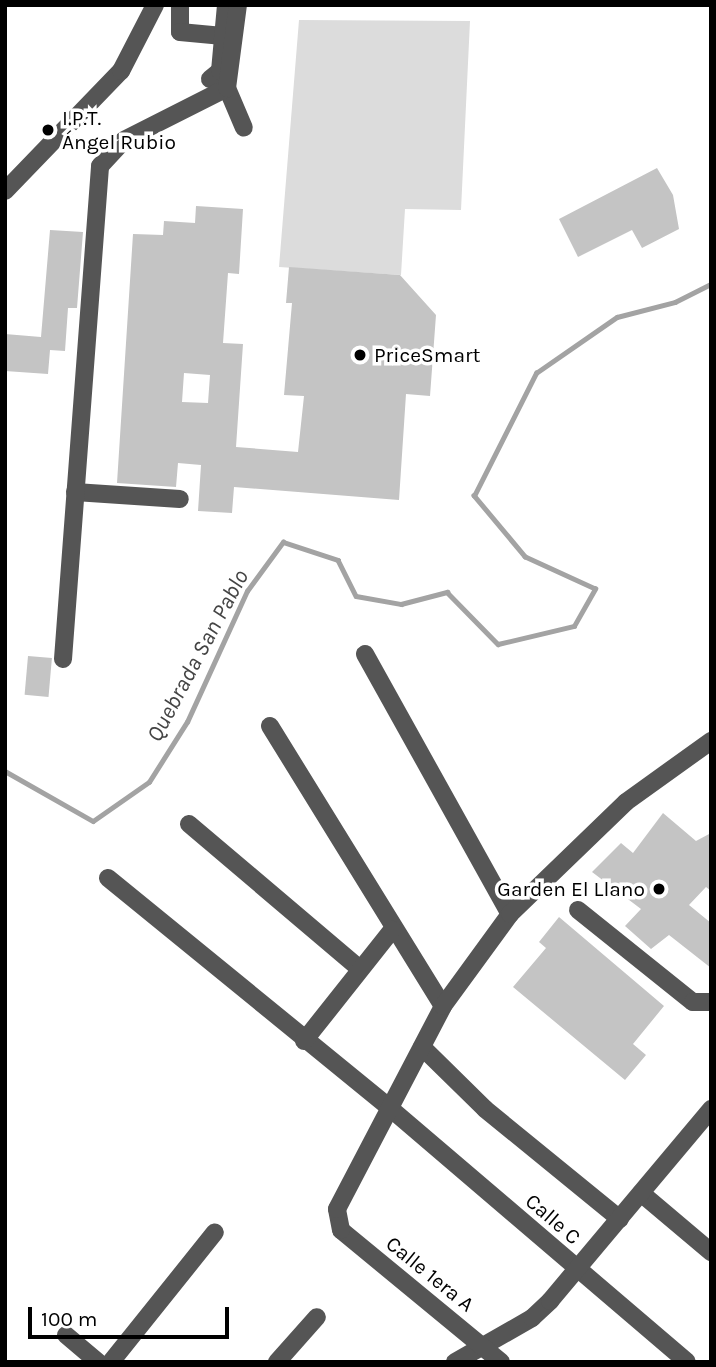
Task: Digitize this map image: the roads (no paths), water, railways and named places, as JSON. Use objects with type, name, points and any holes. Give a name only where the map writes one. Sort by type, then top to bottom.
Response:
[{"type":"street","points":[[5,191],[121,71],[155,5]]},
{"type":"street","points":[[180,5],[180,32],[223,36]]},
{"type":"street","points":[[210,79],[220,71],[226,5]]},
{"type":"street","points":[[238,5],[227,88],[244,128]]},
{"type":"street","points":[[63,659],[100,166],[124,140],[227,88]]},
{"type":"street","points":[[75,492],[180,499]]},
{"type":"street","points":[[365,654],[510,914]]},
{"type":"street","points":[[270,726],[392,930],[443,1006]]},
{"type":"street","points":[[391,1109],[443,1006],[510,914],[626,802],[711,741]]},
{"type":"street","points":[[189,824],[360,969]]},
{"type":"street","name":"Calle C","points":[[108,878],[304,1041],[391,1109],[687,1362]]},
{"type":"street","points":[[579,910],[693,1003],[709,1003]]},
{"type":"street","points":[[304,1041],[392,930]]},
{"type":"street","points":[[422,1047],[485,1109],[620,1219]]},
{"type":"street","name":"Calle 1era A","points":[[391,1109],[340,1201],[336,1216],[341,1230],[501,1362]]},
{"type":"street","points":[[455,1362],[532,1318],[578,1271],[709,1113]]},
{"type":"street","points":[[641,1193],[711,1252]]},
{"type":"street","points":[[111,1362],[215,1232]]},
{"type":"street","points":[[277,1362],[317,1317]]},
{"type":"street","points":[[66,1335],[98,1362]]},
{"type":"waterway","name":"Quebrada San Pablo","points":[[5,771],[93,821],[149,782],[187,722],[247,591],[283,542],[338,560],[356,596],[401,604],[447,592],[498,644],[574,626],[595,589],[525,557],[474,496],[536,373],[617,317],[675,302],[711,284]]},
{"type":"place","name":"I.P.T. Ángel Rubio","points":[[48,130]]},
{"type":"place","name":"PriceSmart","points":[[360,355]]},
{"type":"place","name":"Garden El Llano","points":[[659,889]]}]
